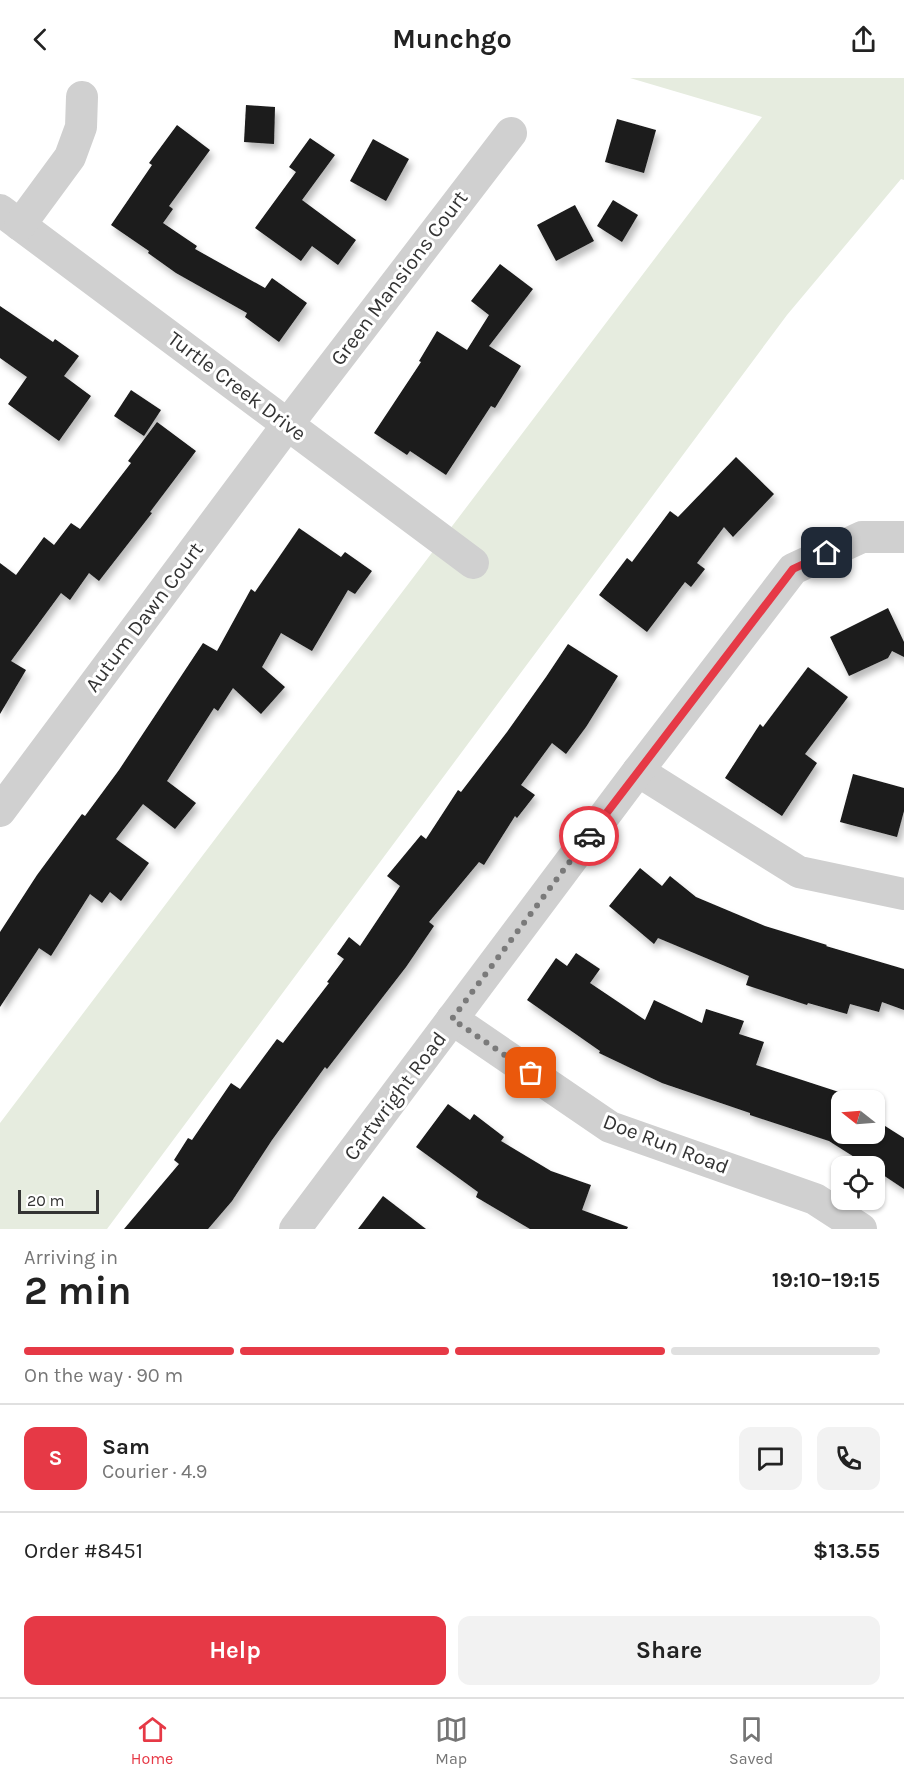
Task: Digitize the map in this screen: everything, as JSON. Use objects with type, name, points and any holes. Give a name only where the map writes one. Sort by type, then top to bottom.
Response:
[{"type":"street","points":[[10,217],[70,157],[81,127],[82,97]]},
{"type":"street","name":"Green Mansions Court","points":[[288,424],[511,133]]},
{"type":"street","name":"Turtle Creek Drive","points":[[10,217],[473,563]]},
{"type":"street","name":"Autum Dawn Court","points":[[0,811],[288,424]]},
{"type":"street","name":"Cartwright Road","points":[[295,1229],[638,771],[793,569],[862,537],[904,537]]},
{"type":"street","points":[[638,771],[799,872],[904,894]]},
{"type":"street","name":"Doe Run Road","points":[[452,1019],[610,1127],[816,1199],[861,1229]]},
{"type":"shaded area","points":[[630,78],[904,78],[904,180],[901,179],[787,315],[107,1229],[0,1229],[0,1123],[762,117]]},
{"type":"building","points":[[246,105],[275,107],[274,144],[244,142]]},
{"type":"building","points":[[617,119],[656,130],[644,173],[605,162]]},
{"type":"building","points":[[177,125],[210,150],[169,206],[173,209],[163,223],[197,246],[195,249],[265,288],[272,278],[307,303],[279,342],[245,317],[247,313],[176,273],[111,225],[152,165],[149,163]]},
{"type":"building","points":[[310,138],[335,155],[302,200],[356,240],[338,265],[312,246],[301,261],[255,228],[296,172],[289,167]]},
{"type":"building","points":[[373,139],[409,159],[386,201],[350,181]]},
{"type":"building","points":[[613,200],[638,215],[622,242],[597,226]]},
{"type":"building","points":[[575,205],[594,241],[556,261],[537,225]]},
{"type":"building","points":[[500,264],[533,289],[489,346],[521,366],[495,408],[491,406],[446,475],[410,451],[407,455],[374,433],[421,362],[419,361],[437,331],[467,350],[489,315],[471,301]]},
{"type":"building","points":[[0,306],[53,342],[55,339],[79,356],[64,376],[91,396],[59,441],[8,404],[27,377],[0,358]]},
{"type":"building","points":[[131,390],[161,410],[144,436],[114,416]]},
{"type":"building","points":[[157,422],[196,451],[150,512],[152,513],[99,581],[89,573],[70,600],[61,593],[11,661],[26,670],[0,714],[0,563],[16,575],[44,537],[54,545],[71,523],[80,529],[131,463],[128,461]]},
{"type":"building","points":[[736,457],[774,494],[733,537],[724,527],[697,563],[705,569],[691,587],[685,582],[647,632],[599,595],[627,558],[632,562],[670,511],[678,517]]},
{"type":"building","points":[[299,528],[341,557],[345,552],[372,571],[355,594],[348,590],[312,651],[281,633],[262,667],[285,687],[261,714],[233,688],[218,711],[214,708],[167,781],[196,803],[175,829],[143,804],[116,839],[149,863],[121,901],[110,892],[102,903],[90,894],[51,956],[39,948],[0,1007],[0,932],[37,875],[82,814],[85,816],[119,770],[203,643],[217,651],[251,589],[255,592]]},
{"type":"building","points":[[888,608],[904,642],[904,657],[892,651],[888,658],[849,676],[830,637]]},
{"type":"building","points":[[568,644],[618,676],[566,754],[552,743],[521,785],[535,795],[517,818],[515,816],[484,865],[479,862],[429,922],[434,926],[406,967],[327,1069],[325,1067],[272,1140],[232,1201],[208,1229],[124,1229],[179,1164],[174,1160],[188,1138],[192,1140],[231,1083],[240,1089],[277,1039],[283,1043],[329,983],[327,982],[344,959],[337,954],[349,937],[360,946],[400,886],[387,876],[421,835],[426,839],[458,790],[461,792],[507,732]]},
{"type":"building","points":[[808,667],[848,697],[805,754],[817,763],[782,816],[725,778],[760,724],[763,727]]},
{"type":"building","points":[[853,774],[904,788],[904,811],[897,837],[840,822]]},
{"type":"building","points":[[640,868],[662,886],[670,876],[696,897],[765,926],[904,969],[904,1010],[882,1002],[879,1012],[850,1004],[847,1014],[808,1003],[807,1005],[746,985],[749,976],[658,938],[654,944],[609,906]]},
{"type":"building","points":[[576,953],[600,969],[590,983],[645,1020],[654,1000],[702,1023],[706,1009],[744,1021],[739,1034],[764,1042],[756,1065],[833,1090],[831,1142],[662,1083],[599,1053],[600,1051],[527,1000],[556,958],[567,966]]},
{"type":"building","points":[[448,1104],[470,1120],[474,1114],[504,1137],[501,1141],[551,1171],[591,1185],[582,1210],[628,1227],[627,1229],[530,1229],[476,1197],[478,1192],[416,1147]]},
{"type":"building","points":[[885,1126],[904,1138],[904,1189],[885,1176],[885,1156],[853,1156],[834,1144],[885,1144]]},
{"type":"building","points":[[383,1196],[426,1229],[358,1229]]},
{"type":"way so far","points":[[531,1073],[452,1019],[589,836]]},
{"type":"route","points":[[589,836],[793,569],[827,553]]}]
